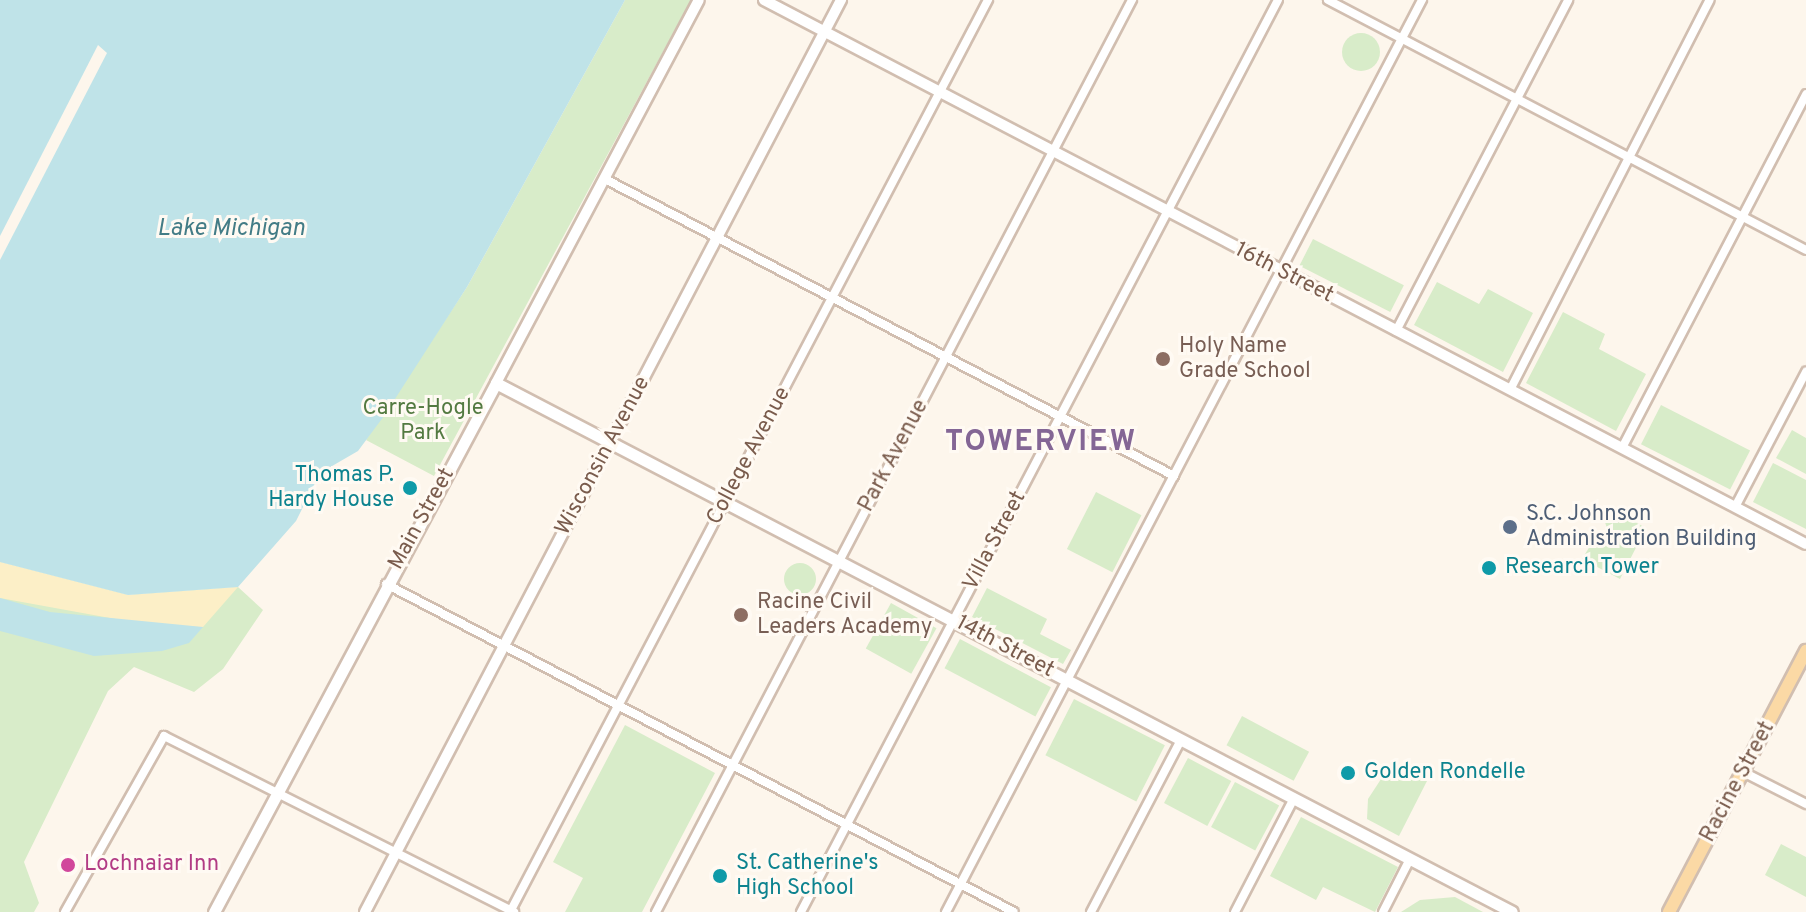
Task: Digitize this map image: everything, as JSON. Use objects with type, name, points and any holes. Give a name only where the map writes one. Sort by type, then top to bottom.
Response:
[{"type":"main road","name":"14th Street","points":[[496,383],[1512,912]]},
{"type":"main road","name":"Main Street","points":[[214,912],[386,584],[496,383]]},
{"type":"main road","name":"Racine Street","points":[[1672,911],[1804,656]]},
{"type":"street","name":"Main Street","points":[[496,383],[699,0]]},
{"type":"street","name":"16th Street","points":[[764,0],[1806,544]]},
{"type":"street","name":"Wisconsin Avenue","points":[[365,912],[841,0]]},
{"type":"street","name":"College Avenue","points":[[512,911],[988,0]]},
{"type":"street","name":"Park Avenue","points":[[656,912],[1132,0]]},
{"type":"street","name":"Villa Street","points":[[801,912],[1278,0]]},
{"type":"street","points":[[1328,0],[1806,250]]},
{"type":"street","points":[[946,912],[1422,0]]},
{"type":"street","points":[[1396,331],[1568,0]]},
{"type":"street","points":[[1510,390],[1710,0]]},
{"type":"street","points":[[1622,448],[1806,94]]},
{"type":"street","points":[[605,179],[1174,476]]},
{"type":"street","points":[[1735,507],[1806,372]]},
{"type":"street","points":[[386,584],[1014,912]]},
{"type":"street","points":[[65,912],[164,736],[397,850],[512,911]]},
{"type":"street","points":[[1091,912],[1181,740]]},
{"type":"street","points":[[1743,772],[1806,804]]},
{"type":"street","points":[[1235,912],[1294,798]]},
{"type":"street","points":[[1383,912],[1410,859]]},
{"type":"green space","name":"Carre-Hogle Park","points":[[625,0],[691,0],[434,476],[366,440],[467,287]]},
{"type":"green space","points":[[1361,33],[1375,38],[1380,52],[1375,66],[1361,71],[1347,66],[1342,52],[1347,38]]},
{"type":"green space","points":[[1313,239],[1404,285],[1390,312],[1299,266]]},
{"type":"green space","points":[[1437,282],[1479,304],[1488,289],[1533,313],[1503,372],[1414,325]]},
{"type":"green space","points":[[1563,312],[1605,334],[1599,349],[1646,374],[1616,431],[1526,383]]},
{"type":"green space","points":[[1661,405],[1750,450],[1730,490],[1641,444]]},
{"type":"green space","points":[[1792,430],[1806,438],[1806,474],[1776,458]]},
{"type":"green space","points":[[1773,463],[1806,480],[1806,529],[1753,502]]},
{"type":"green space","points":[[1096,492],[1141,515],[1112,572],[1067,549]]},
{"type":"green space","points":[[1609,508],[1646,528],[1620,579],[1582,559],[1590,546],[1611,541],[1604,519]]},
{"type":"green space","points":[[0,562],[128,595],[238,587],[263,610],[223,669],[194,692],[134,667],[108,691],[24,862],[39,903],[34,912],[0,912]]},
{"type":"green space","points":[[800,563],[811,568],[816,579],[811,590],[800,595],[789,590],[784,579],[789,568]]},
{"type":"green space","points":[[987,588],[1047,619],[1040,634],[1071,650],[1063,664],[972,617]]},
{"type":"green space","points":[[891,603],[936,628],[911,674],[866,648]]},
{"type":"green space","points":[[960,639],[1051,687],[1035,716],[945,668]]},
{"type":"green space","points":[[1074,699],[1165,745],[1136,801],[1045,755]]},
{"type":"green space","points":[[1242,716],[1309,752],[1294,781],[1227,745]]},
{"type":"green space","points":[[625,725],[715,773],[642,912],[565,912],[583,878],[553,862]]},
{"type":"green space","points":[[1188,758],[1231,781],[1207,826],[1164,803]]},
{"type":"green space","points":[[1406,771],[1428,779],[1399,836],[1367,819],[1368,799],[1383,776]]},
{"type":"green space","points":[[1235,782],[1279,805],[1255,851],[1211,827]]},
{"type":"green space","points":[[1301,817],[1398,867],[1375,912],[1323,887],[1316,900],[1270,876]]},
{"type":"green space","points":[[1781,844],[1806,857],[1806,897],[1765,875]]},
{"type":"green space","points":[[1455,897],[1483,912],[1401,912],[1420,900]]},
{"type":"sand","points":[[0,562],[128,595],[238,587],[203,627],[154,626],[0,598]]},
{"type":"water","name":"Lake Michigan","points":[[0,0],[625,0],[467,287],[384,416],[358,451],[320,473],[296,521],[238,587],[128,595],[0,562]]},
{"type":"water","points":[[0,598],[50,612],[203,627],[189,643],[162,651],[94,656],[0,631]]},
{"type":"pier","points":[[98,45],[107,53],[0,260],[0,236]]},
{"type":"place","name":"Holy Name Grade School","points":[[1163,359]]},
{"type":"place","name":"Thomas P. Hardy House","points":[[410,488]]},
{"type":"place","name":"S.C. Johnson Administration Building","points":[[1510,527]]},
{"type":"place","name":"Research Tower","points":[[1489,568]]},
{"type":"place","name":"Racine Civil Leaders Academy","points":[[741,615]]},
{"type":"place","name":"Golden Rondelle","points":[[1348,773]]},
{"type":"place","name":"Lochnaiar Inn","points":[[68,865]]},
{"type":"place","name":"St. Catherine's High School","points":[[720,876]]},
{"type":"district","name":"TOWERVIEW","points":[[1041,443]]}]
